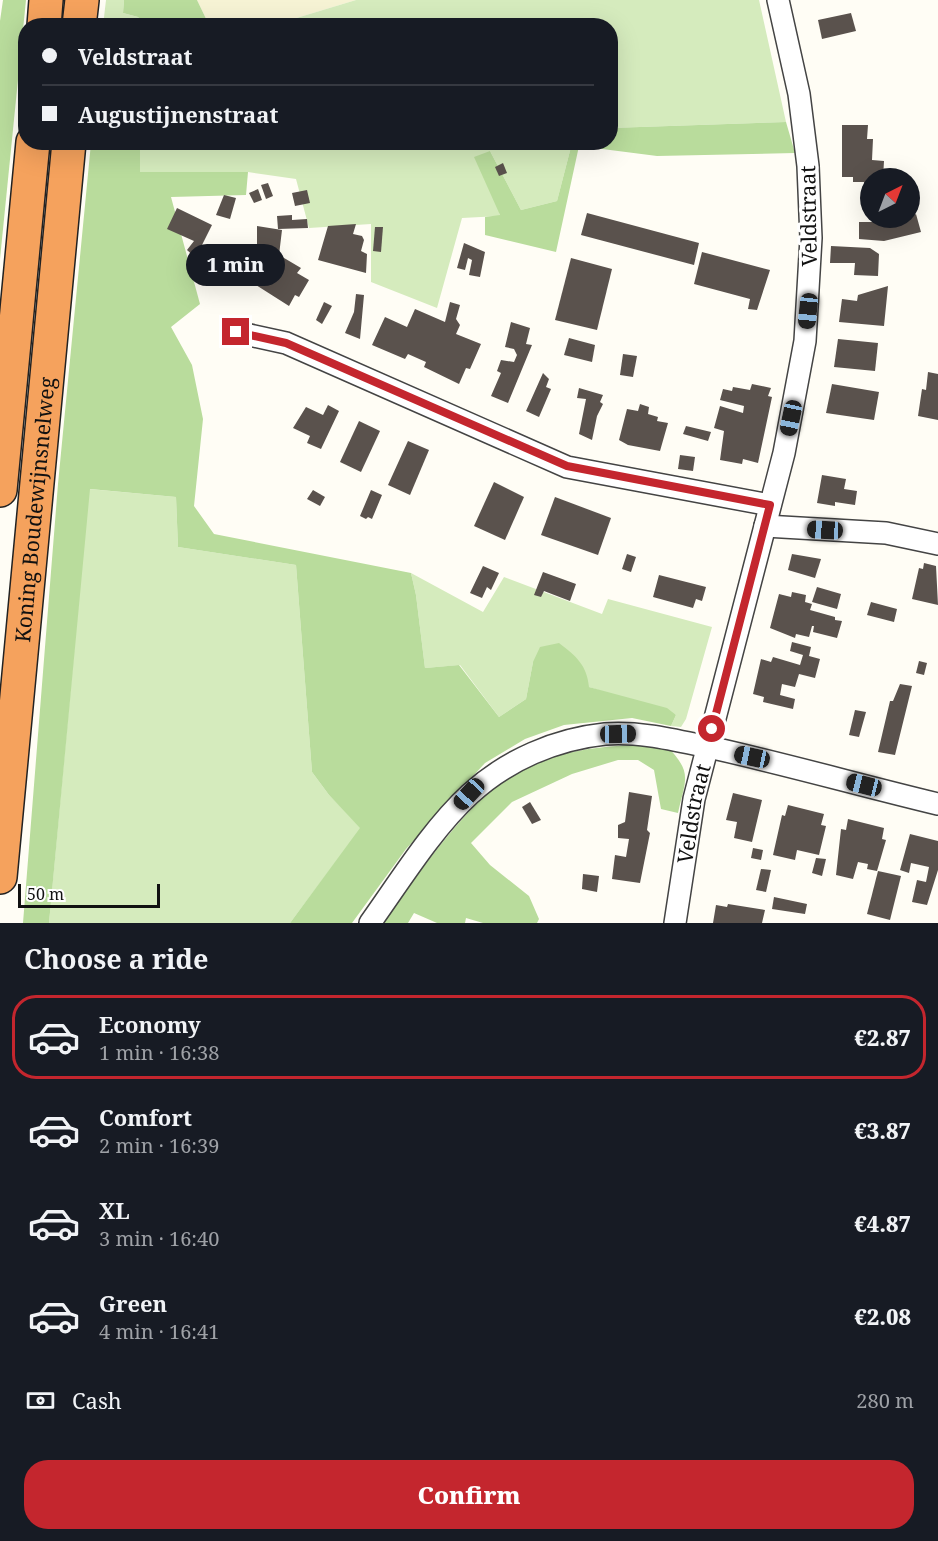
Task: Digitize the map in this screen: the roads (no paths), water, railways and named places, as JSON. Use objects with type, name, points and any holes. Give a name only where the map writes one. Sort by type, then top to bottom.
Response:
[{"type":"highway","points":[[45,18],[46,0]]},
{"type":"highway","points":[[81,18],[82,0]]},
{"type":"highway","name":"Koning Boudewijnsnelweg","points":[[0,490],[32,150]]},
{"type":"highway","name":"Koning Boudewijnsnelweg","points":[[0,877],[68,150]]},
{"type":"street","name":"Veldstraat","points":[[675,923],[694,799],[786,442],[803,351],[811,238],[804,120],[778,0]]},
{"type":"street","points":[[236,332],[286,343],[567,466],[770,505]]},
{"type":"street","points":[[765,526],[886,533],[938,544]]},
{"type":"street","points":[[370,923],[453,812],[489,779],[521,759],[553,745],[605,734],[631,734],[707,747],[938,804]]}]
